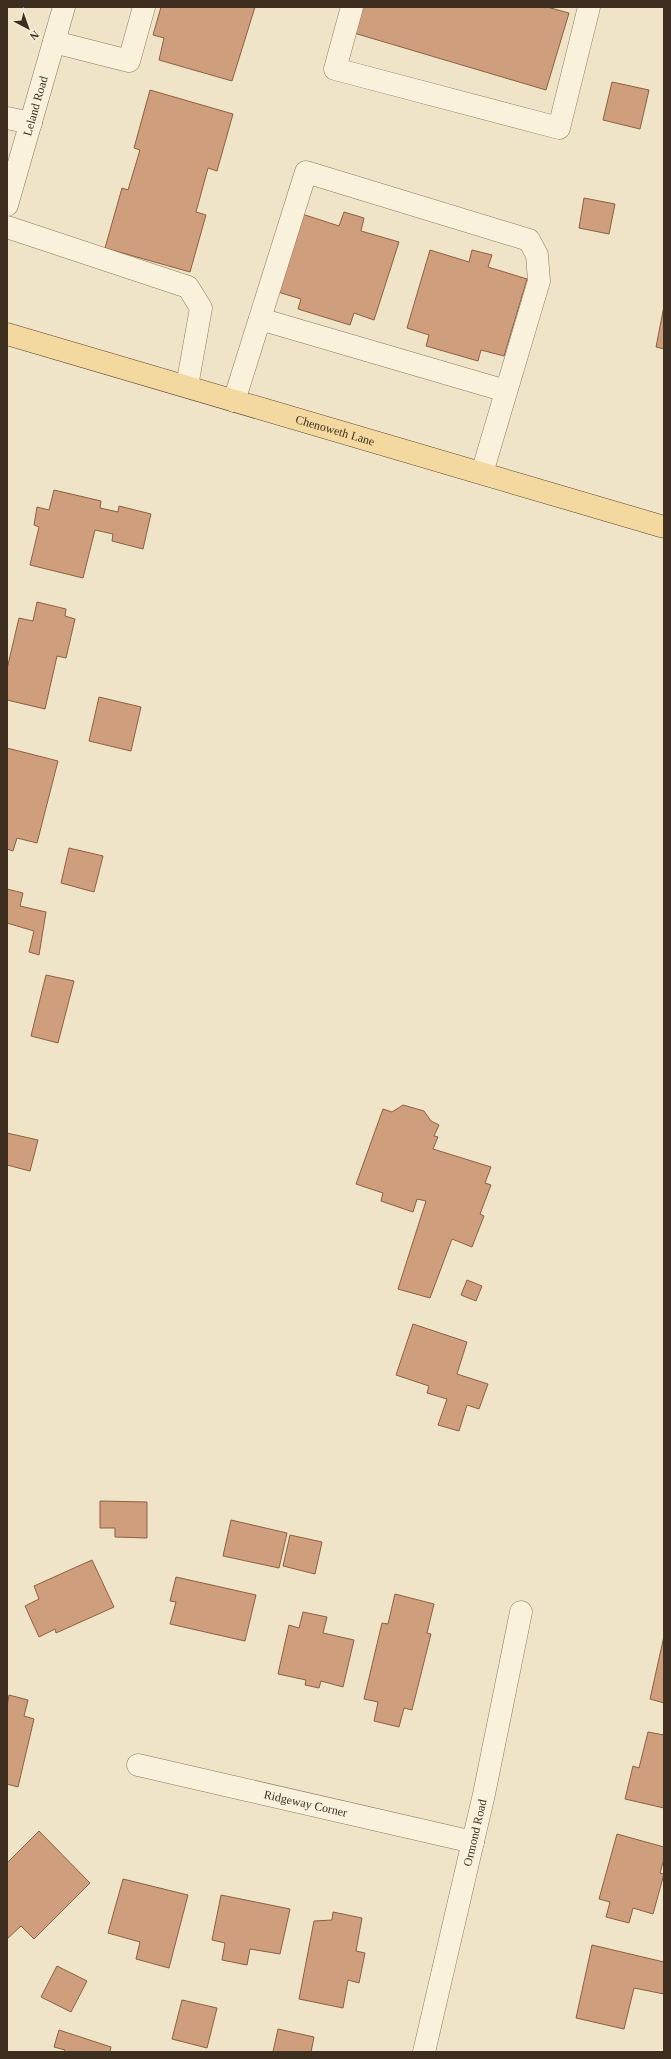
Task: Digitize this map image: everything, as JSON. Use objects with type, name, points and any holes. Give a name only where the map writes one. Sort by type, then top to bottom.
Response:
[{"type":"main road","name":"Chenoweth Lane","points":[[7,334],[664,527]]},
{"type":"street","name":"Leland Road","points":[[7,205],[64,7]]},
{"type":"street","points":[[54,42],[129,61],[144,7]]},
{"type":"street","points":[[352,7],[335,68],[559,128],[589,7]]},
{"type":"street","points":[[7,118],[31,123]]},
{"type":"street","points":[[234,401],[306,172],[529,240],[537,255],[539,281],[482,473]]},
{"type":"street","points":[[7,227],[188,287],[201,308],[187,386]]},
{"type":"street","points":[[260,319],[506,391]]},
{"type":"street","name":"Ormond Road","points":[[424,2052],[473,1842],[521,1612]]},
{"type":"street","name":"Ridgeway Corner","points":[[138,1765],[473,1842]]},
{"type":"building","points":[[161,7],[255,7],[232,81],[159,60],[164,38],[153,35]]},
{"type":"building","points":[[362,7],[547,7],[569,13],[546,90],[354,33]]},
{"type":"building","points":[[612,82],[649,90],[640,129],[603,120]]},
{"type":"building","points":[[150,90],[233,114],[217,171],[208,168],[196,212],[206,215],[190,272],[105,248],[122,188],[128,190],[140,150],[134,148]]},
{"type":"building","points":[[584,198],[615,204],[609,234],[579,228]]},
{"type":"building","points":[[344,212],[364,218],[361,231],[399,242],[374,320],[354,313],[350,325],[298,309],[301,299],[278,292],[302,214],[339,226]]},
{"type":"building","points":[[430,250],[469,262],[472,250],[492,255],[488,267],[527,279],[504,356],[481,350],[478,361],[426,346],[429,335],[407,328]]},
{"type":"building","points":[[664,306],[664,349],[656,347]]},
{"type":"building","points":[[54,490],[101,501],[100,508],[118,512],[119,506],[151,514],[143,549],[112,541],[113,534],[95,530],[83,578],[30,565],[39,527],[34,525],[37,507],[49,510]]},
{"type":"building","points":[[37,602],[66,609],[65,616],[75,619],[66,658],[57,656],[45,709],[7,700],[7,669],[19,618],[33,621]]},
{"type":"building","points":[[99,697],[141,707],[131,751],[89,741]]},
{"type":"building","points":[[7,748],[58,761],[37,843],[17,838],[13,851],[7,849]]},
{"type":"building","points":[[69,848],[103,856],[94,892],[61,883]]},
{"type":"building","points":[[7,889],[23,893],[20,906],[46,912],[39,955],[29,952],[34,931],[7,923]]},
{"type":"building","points":[[46,975],[74,981],[58,1043],[31,1036]]},
{"type":"building","points":[[403,1105],[424,1111],[431,1121],[439,1125],[434,1136],[438,1137],[433,1149],[491,1167],[485,1183],[491,1185],[480,1214],[484,1216],[472,1247],[452,1239],[430,1298],[398,1289],[426,1201],[417,1199],[413,1212],[381,1201],[383,1193],[356,1184],[383,1109],[392,1112]]},
{"type":"building","points":[[7,1133],[38,1140],[30,1171],[7,1165]]},
{"type":"building","points":[[467,1280],[482,1286],[476,1301],[461,1295]]},
{"type":"building","points":[[413,1324],[467,1342],[457,1374],[488,1384],[479,1409],[467,1405],[459,1431],[438,1425],[447,1399],[427,1393],[429,1386],[396,1375]]},
{"type":"building","points":[[100,1501],[147,1502],[147,1538],[115,1537],[115,1528],[100,1528]]},
{"type":"building","points":[[231,1520],[287,1533],[279,1568],[223,1556]]},
{"type":"building","points":[[290,1535],[322,1542],[315,1574],[283,1566]]},
{"type":"building","points":[[92,1560],[114,1607],[56,1633],[55,1629],[39,1637],[25,1606],[39,1599],[34,1586]]},
{"type":"building","points":[[176,1577],[256,1595],[245,1641],[170,1624],[176,1602],[170,1601]]},
{"type":"building","points":[[395,1594],[434,1604],[427,1633],[431,1634],[412,1710],[404,1708],[399,1727],[374,1721],[378,1702],[364,1699],[382,1623],[388,1624]]},
{"type":"building","points":[[303,1612],[327,1617],[323,1633],[354,1640],[343,1687],[321,1681],[319,1688],[305,1685],[306,1680],[278,1674],[289,1625],[299,1628]]},
{"type":"building","points":[[664,1636],[664,1703],[650,1699]]},
{"type":"building","points":[[9,1695],[28,1700],[24,1716],[34,1719],[18,1787],[7,1784],[7,1706]]},
{"type":"building","points":[[648,1732],[664,1735],[664,1808],[625,1799],[633,1766],[639,1768]]},
{"type":"building","points":[[39,1831],[90,1883],[34,1939],[21,1926],[7,1939],[7,1863]]},
{"type":"building","points":[[617,1834],[664,1847],[664,1859],[660,1873],[664,1874],[653,1914],[633,1908],[629,1923],[606,1917],[610,1902],[599,1899]]},
{"type":"building","points":[[123,1879],[188,1895],[169,1968],[136,1959],[140,1942],[108,1933]]},
{"type":"building","points":[[221,1895],[290,1909],[280,1954],[250,1949],[247,1965],[222,1960],[225,1943],[212,1940]]},
{"type":"building","points":[[333,1912],[362,1918],[356,1951],[365,1953],[359,1983],[348,1980],[343,2008],[299,1999],[314,1921],[332,1920]]},
{"type":"building","points":[[592,1945],[664,1962],[664,1994],[634,1988],[624,2029],[576,2018]]},
{"type":"building","points":[[57,1966],[87,1981],[71,2012],[41,1997]]},
{"type":"building","points":[[182,2000],[217,2008],[207,2048],[172,2039]]},
{"type":"building","points":[[278,2029],[314,2037],[311,2052],[273,2052]]},
{"type":"building","points":[[59,2030],[111,2047],[110,2052],[64,2052],[65,2050],[54,2047]]}]
